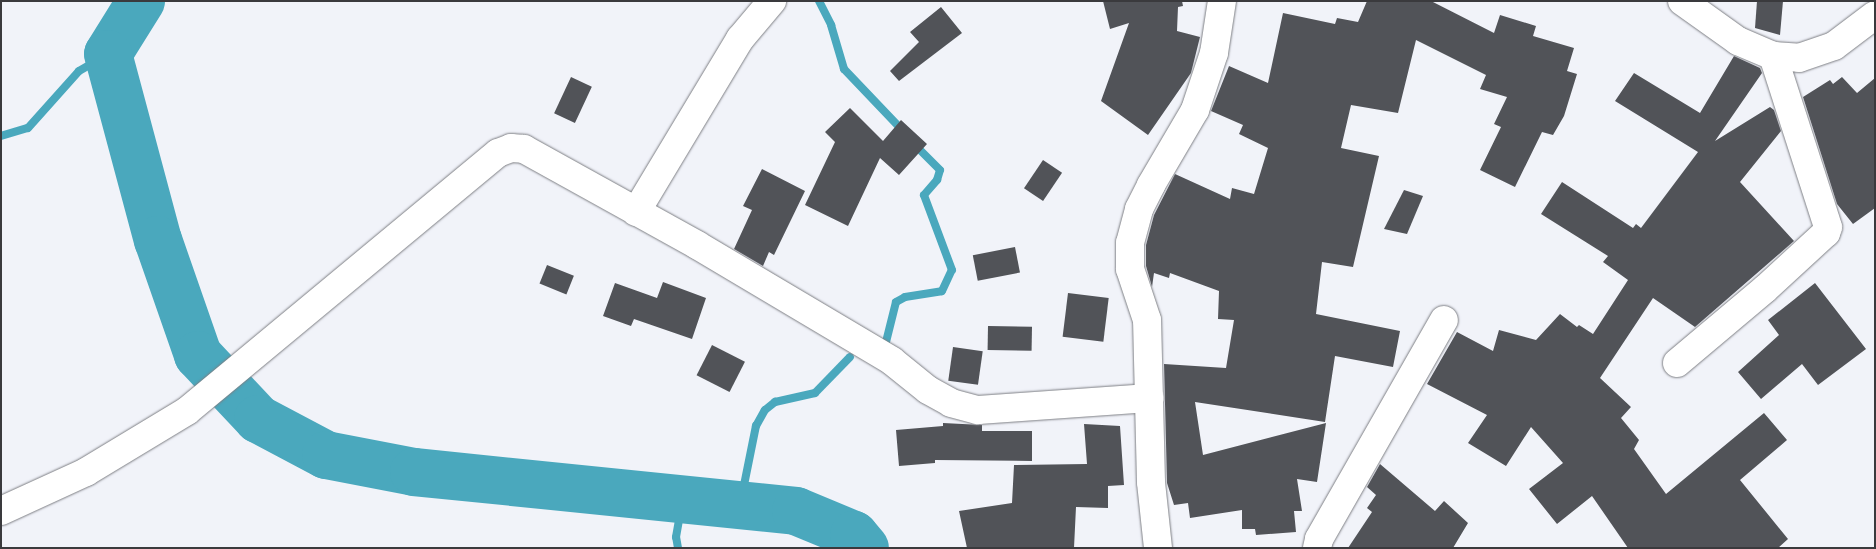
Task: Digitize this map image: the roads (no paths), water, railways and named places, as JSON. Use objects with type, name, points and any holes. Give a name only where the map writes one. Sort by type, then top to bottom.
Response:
[{"type":"street","points":[[636,212],[740,39],[772,1]]},
{"type":"street","points":[[1158,548],[1152,482],[1147,320],[1130,268],[1130,243],[1139,209],[1195,110],[1214,54],[1222,1]]},
{"type":"street","points":[[1689,7],[1738,42],[1773,56],[1799,58],[1834,46],[1875,15]]},
{"type":"street","points":[[1677,363],[1765,289],[1826,233],[1828,227],[1773,56]]},
{"type":"street","points":[[1,510],[86,472],[187,411],[221,385],[254,352],[498,153],[511,148],[524,149],[636,212],[892,361],[928,390],[951,403],[978,410],[1150,398]]},
{"type":"street","points":[[1317,548],[1319,539],[1444,320]]},
{"type":"waterway","points":[[141,1],[108,54],[158,240],[198,355],[258,419],[326,455],[414,472],[796,511],[854,535],[865,548]]},
{"type":"waterway","points":[[819,1],[831,25],[844,69],[903,131]]},
{"type":"waterway","points":[[1,136],[28,128],[79,71],[108,54]]},
{"type":"waterway","points":[[884,350],[896,302],[905,297],[942,291],[952,270],[924,195],[937,180],[940,170],[915,145]]},
{"type":"waterway","points":[[740,505],[756,426],[765,410],[775,402],[815,393],[850,357]]},
{"type":"waterway","points":[[678,548],[676,537],[683,499]]}]
